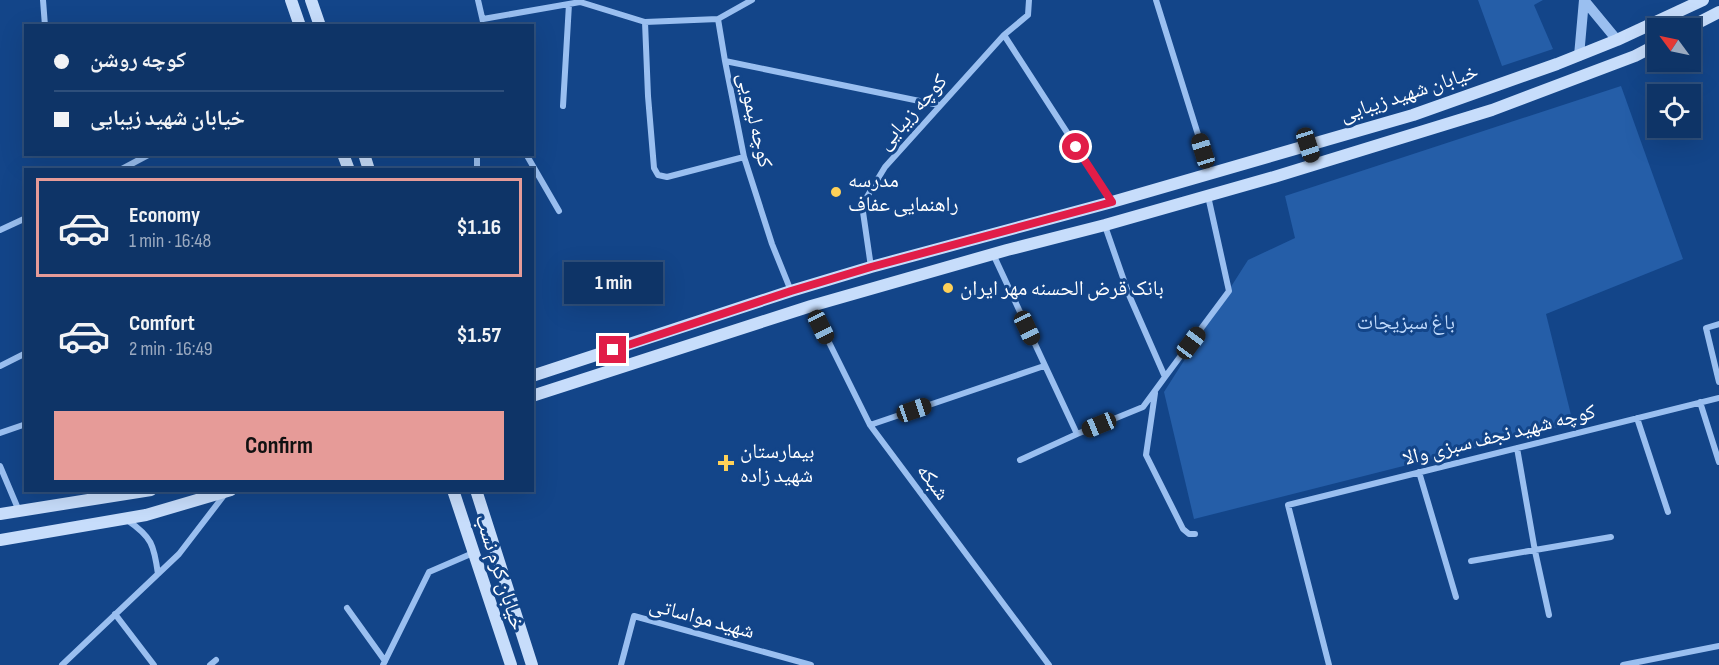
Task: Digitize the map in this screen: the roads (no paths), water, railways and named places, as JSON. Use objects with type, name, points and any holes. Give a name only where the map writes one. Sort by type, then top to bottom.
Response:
[{"type":"main road","points":[[291,0],[299,24]]},
{"type":"main road","points":[[311,0],[319,24]]},
{"type":"main road","name":"خیابان شهید زیبایی","points":[[534,375],[871,267],[1112,202],[1413,115],[1579,56],[1703,0]]},
{"type":"main road","points":[[1701,21],[1719,12]]},
{"type":"main road","name":"خیابان شهید زیبایی","points":[[534,395],[811,306],[1208,196],[1492,110],[1647,50]]},
{"type":"main road","points":[[1308,145],[1314,165]]},
{"type":"main road","points":[[0,514],[138,492]]},
{"type":"main road","points":[[0,540],[146,514],[225,492]]},
{"type":"main road","name":"خیابان کرم نسب","points":[[454,492],[511,665]]},
{"type":"main road","name":"خیابان کرم نسب","points":[[477,492],[532,665]]},
{"type":"main road","points":[[473,553],[493,544]]},
{"type":"street","points":[[43,0],[45,24]]},
{"type":"street","points":[[478,0],[483,22],[580,1],[645,22],[718,19],[752,0]]},
{"type":"street","name":"کوچه زیبایی","points":[[871,267],[862,205],[885,167],[939,105],[1004,36],[1028,15],[1029,0]]},
{"type":"street","points":[[1156,0],[1210,172]]},
{"type":"street","points":[[1584,0],[1617,40]]},
{"type":"street","points":[[1579,56],[1584,0]]},
{"type":"street","points":[[563,106],[570,4]]},
{"type":"street","points":[[718,19],[725,61]]},
{"type":"street","points":[[645,22],[654,168],[658,175],[668,177],[744,157]]},
{"type":"street","points":[[1004,36],[1112,202]]},
{"type":"street","name":"کوچه لیمویی","points":[[791,291],[772,243],[744,157],[725,61],[939,105]]},
{"type":"street","points":[[124,168],[146,156]]},
{"type":"street","points":[[534,168],[559,212]]},
{"type":"street","points":[[1020,460],[1143,407],[1229,291],[1208,196]]},
{"type":"street","points":[[0,231],[24,219]]},
{"type":"street","points":[[1105,225],[1129,295],[1165,377]]},
{"type":"street","points":[[992,254],[1077,434]]},
{"type":"street","name":"شبکه","points":[[811,306],[870,425],[1049,665]]},
{"type":"street","points":[[1719,324],[1706,328],[1719,382]]},
{"type":"street","points":[[0,366],[24,354]]},
{"type":"street","points":[[870,425],[1044,366]]},
{"type":"street","points":[[1155,392],[1146,455],[1183,529],[1189,534],[1195,534]]},
{"type":"street","name":"کوچه شهید نجف سبزی والا","points":[[1329,665],[1288,505],[1719,398]]},
{"type":"street","points":[[1700,402],[1719,462]]},
{"type":"street","points":[[1637,418],[1668,512]]},
{"type":"street","points":[[0,433],[24,425]]},
{"type":"street","points":[[1517,448],[1549,615]]},
{"type":"street","points":[[0,466],[19,511]]},
{"type":"street","points":[[1419,472],[1456,597]]},
{"type":"street","points":[[62,665],[178,554],[228,492]]},
{"type":"street","points":[[124,518],[144,532],[154,552],[158,574]]},
{"type":"street","points":[[1471,561],[1611,537]]},
{"type":"street","points":[[347,608],[384,663],[429,572],[473,553]]},
{"type":"street","points":[[115,615],[154,665]]},
{"type":"street","name":"شهید مواساتی","points":[[621,665],[634,616],[811,665]]},
{"type":"street","points":[[1623,665],[1719,646]]},
{"type":"street","points":[[773,665],[775,655]]},
{"type":"place","name":"مدرسه راهنمایی عفاف","points":[[836,192]]},
{"type":"place","name":"بانک قرض الحسنه مهر ایران","points":[[948,288]]},
{"type":"place","name":"بیمارستان شهید زاده","points":[[726,463]]},
{"type":"park label","name":"باغ سبزیجات","points":[[1406,322]]}]
